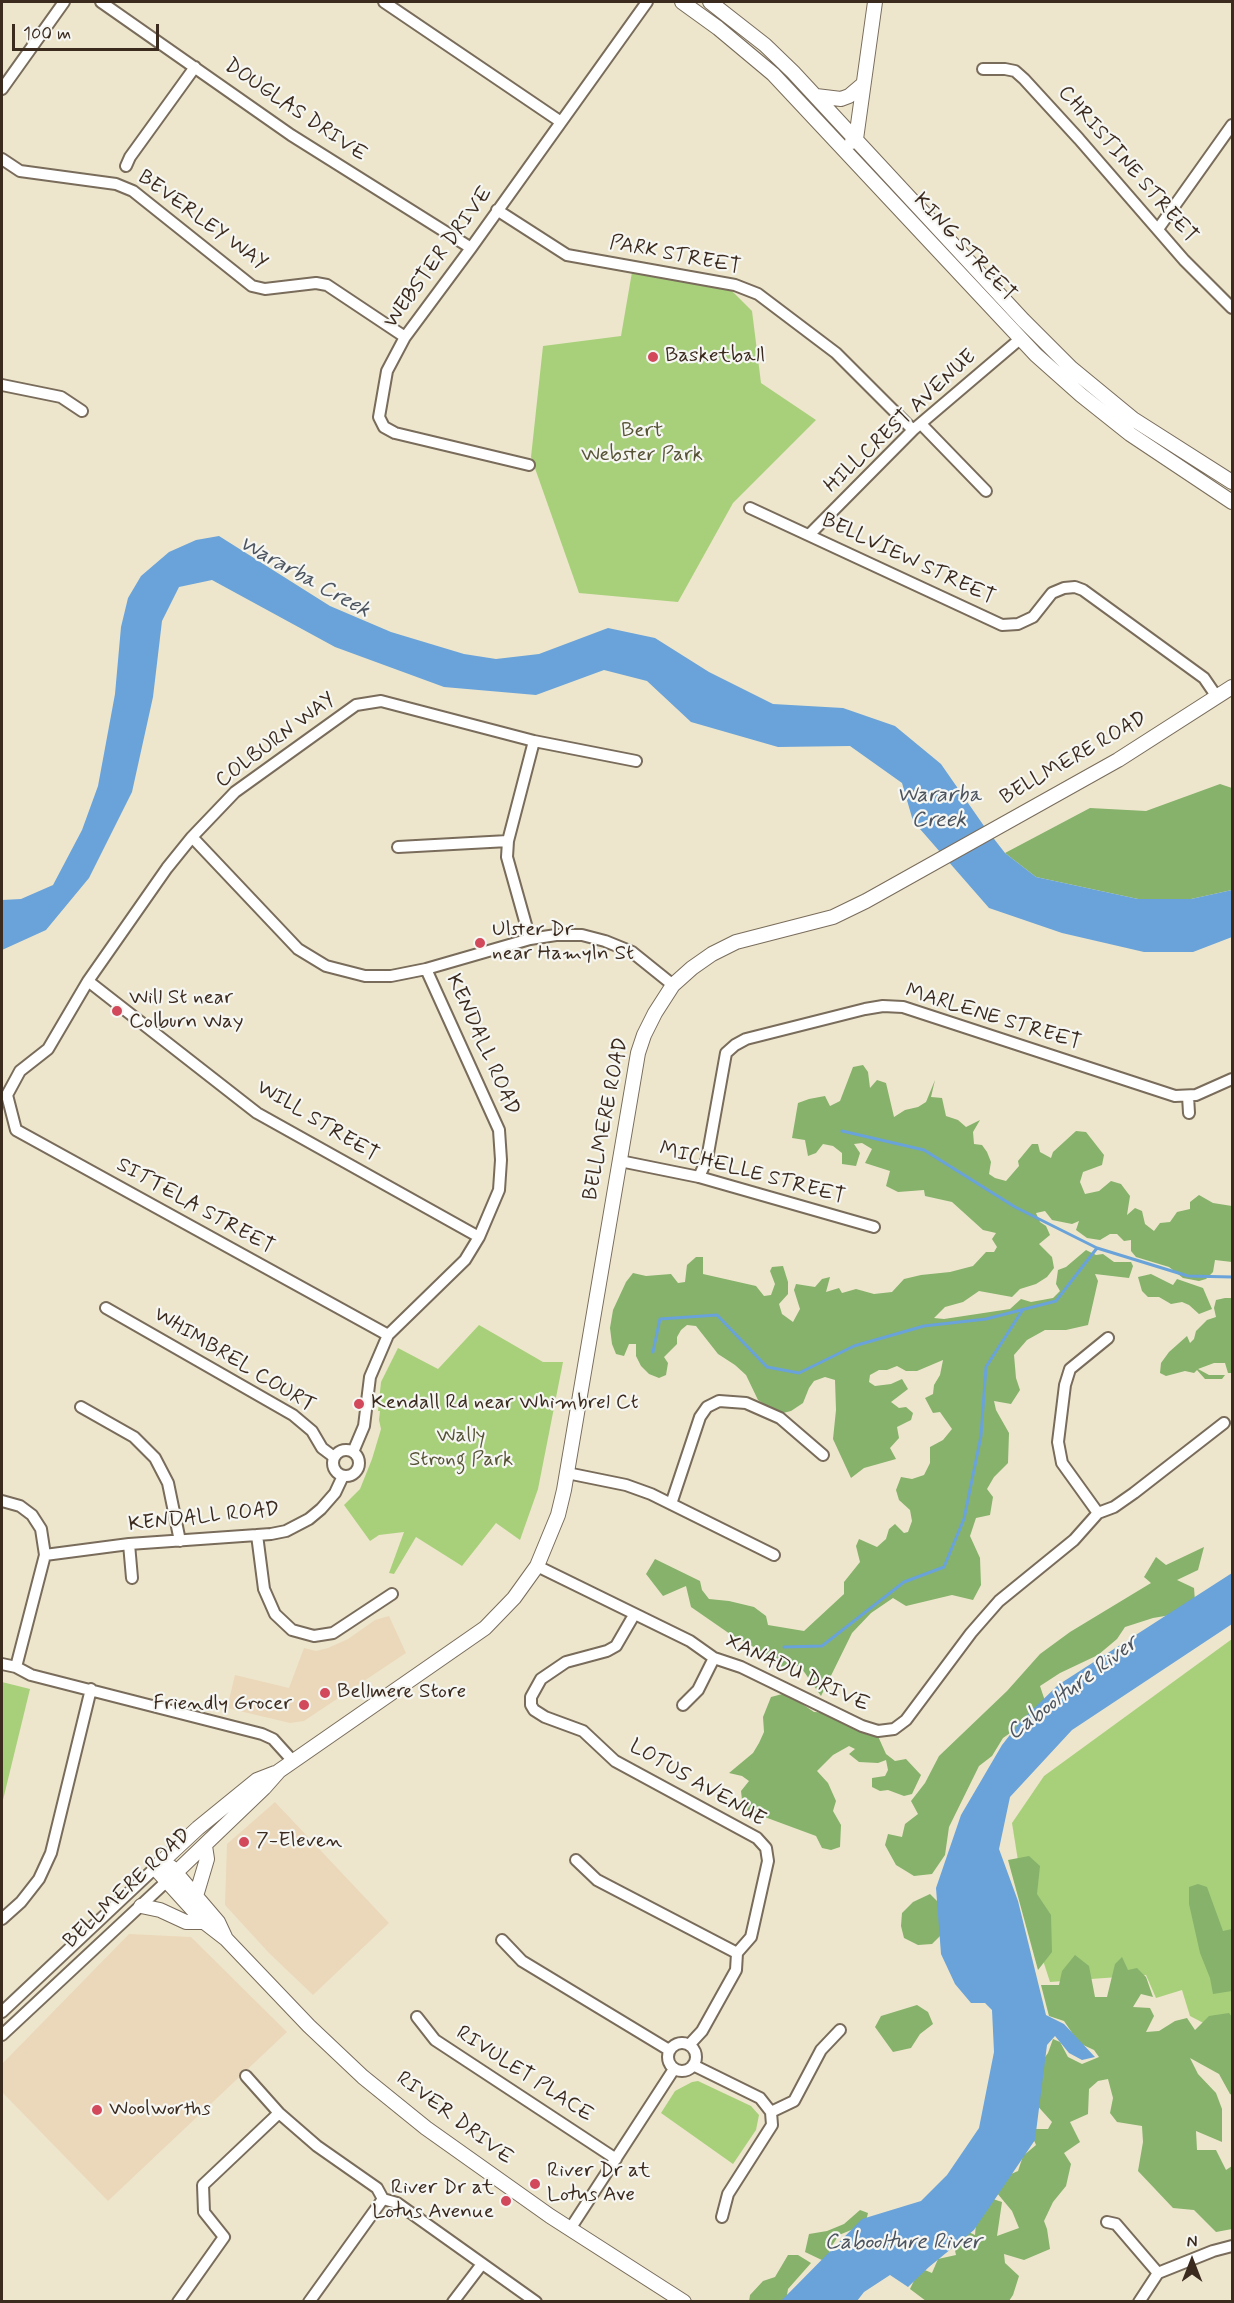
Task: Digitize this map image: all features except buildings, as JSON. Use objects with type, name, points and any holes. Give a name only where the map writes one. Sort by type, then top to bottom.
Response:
[{"type":"main road","name":"KING STREET","points":[[682,2],[718,28],[773,74],[1020,339],[1101,412],[1160,456],[1233,502]]},
{"type":"main road","name":"KING STREET","points":[[710,2],[765,45],[816,96],[1023,320],[1071,368],[1133,419],[1233,482]]},
{"type":"main road","points":[[844,150],[856,139],[875,2]]},
{"type":"main road","points":[[816,96],[841,99],[849,96],[862,85]]},
{"type":"main road","name":"BELLMERE ROAD","points":[[172,1877],[292,1760],[485,1628],[514,1598],[537,1566],[558,1515],[567,1473],[638,1053],[655,1013],[673,985],[705,958],[736,942],[833,917],[866,902],[1118,760],[1233,687]]},
{"type":"main road","name":"BELLMERE ROAD","points":[[160,1864],[198,1828],[257,1780],[279,1771]]},
{"type":"main road","points":[[196,1896],[207,1859],[205,1846]]},
{"type":"main road","name":"RIVER DRIVE","points":[[160,1864],[204,1922],[226,1939],[309,2026],[363,2077],[426,2128],[570,2229],[684,2301]]},
{"type":"main road","name":"RIVER DRIVE","points":[[172,1877],[196,1896],[218,1922],[226,1939]]},
{"type":"main road","points":[[141,1906],[160,1910],[186,1922],[204,1922]]},
{"type":"street","points":[[2,89],[64,2]]},
{"type":"street","name":"DOUGLAS DRIVE","points":[[101,2],[291,135],[471,248]]},
{"type":"street","points":[[384,2],[561,122]]},
{"type":"street","name":"WEBSTER DRIVE","points":[[529,465],[395,434],[384,427],[379,417],[382,389],[387,370],[405,337],[647,2]]},
{"type":"street","points":[[126,166],[130,157],[195,67]]},
{"type":"street","name":"CHRISTINE STREET","points":[[983,69],[1015,71],[1024,79],[1185,260],[1233,308]]},
{"type":"street","points":[[1158,229],[1233,125]]},
{"type":"street","name":"BEVERLEY WAY","points":[[2,159],[21,171],[116,184],[133,191],[252,286],[265,289],[316,283],[327,285],[405,337]]},
{"type":"street","name":"PARK STREET","points":[[498,210],[567,255],[735,285],[758,294],[836,352],[986,491]]},
{"type":"street","name":"HILLCREST AVENUE","points":[[810,534],[917,427],[1020,339]]},
{"type":"street","points":[[2,385],[61,397],[82,411]]},
{"type":"street","name":"BELLVIEW STREET","points":[[750,508],[810,534],[1002,626],[1018,624],[1033,617],[1052,593],[1064,588],[1083,590],[1204,678],[1217,697]]},
{"type":"street","name":"COLBURN WAY","points":[[8,1095],[20,1071],[48,1049],[88,981],[167,868],[192,837],[235,792],[356,705],[381,701],[534,741],[636,761]]},
{"type":"street","points":[[530,939],[507,857],[508,841],[534,741]]},
{"type":"street","points":[[192,837],[298,949],[326,966],[365,976],[391,976],[426,969],[530,939],[556,935],[582,935],[606,940],[632,952],[673,985]]},
{"type":"street","points":[[398,847],[508,841]]},
{"type":"street","name":"KENDALL ROAD","points":[[353,1452],[364,1426],[370,1377],[388,1335],[465,1260],[479,1237],[498,1190],[501,1160],[499,1130],[426,969]]},
{"type":"street","name":"WILL STREET","points":[[88,981],[257,1113],[479,1237]]},
{"type":"street","name":"MARLENE STREET","points":[[699,1178],[707,1159],[726,1053],[746,1040],[883,1006],[903,1007],[1175,1096],[1197,1095],[1233,1080]]},
{"type":"street","name":"SITTELA STREET","points":[[8,1095],[16,1130],[388,1335]]},
{"type":"street","points":[[1188,1096],[1189,1113]]},
{"type":"street","name":"MICHELLE STREET","points":[[620,1161],[699,1178],[874,1227]]},
{"type":"street","name":"WHIMBREL COURT","points":[[106,1308],[293,1415],[312,1431],[322,1448],[334,1457]]},
{"type":"street","points":[[1098,1513],[1062,1463],[1058,1442],[1065,1385],[1070,1369],[1108,1338]]},
{"type":"street","points":[[671,1504],[700,1417],[708,1407],[719,1401],[746,1403],[780,1418],[823,1455]]},
{"type":"street","points":[[81,1407],[134,1437],[155,1458],[168,1483],[180,1541]]},
{"type":"street","name":"XANADU DRIVE","points":[[537,1566],[690,1641],[714,1658],[741,1666],[862,1726],[878,1731],[894,1729],[906,1720],[971,1632],[999,1601],[1074,1540],[1098,1513],[1114,1507],[1134,1493],[1224,1423]]},
{"type":"street","points":[[342,1450],[353,1452],[358,1457],[359,1468],[351,1476],[343,1476],[333,1467],[334,1457],[342,1450]]},
{"type":"street","points":[[567,1473],[626,1485],[671,1504],[774,1555]]},
{"type":"street","name":"KENDALL ROAD","points":[[45,1554],[129,1544],[286,1531],[309,1519],[329,1500],[343,1476]]},
{"type":"street","points":[[2,1501],[20,1506],[32,1515],[41,1529],[45,1554],[16,1667]]},
{"type":"street","points":[[257,1535],[264,1589],[274,1614],[292,1630],[314,1636],[333,1633],[392,1594]]},
{"type":"street","points":[[129,1544],[132,1578]]},
{"type":"street","name":"LOTUS AVENUE","points":[[634,1615],[616,1646],[607,1651],[566,1662],[546,1674],[531,1697],[534,1710],[582,1731],[615,1761],[757,1838],[766,1848],[768,1861],[751,1937],[737,1953],[736,1970],[702,2031],[690,2045]]},
{"type":"street","points":[[683,1705],[698,1690],[714,1658]]},
{"type":"street","points":[[2,1664],[16,1667],[31,1675],[262,1734],[273,1739],[292,1760]]},
{"type":"street","points":[[2,1919],[21,1902],[39,1879],[51,1853],[91,1689]]},
{"type":"street","points":[[576,1860],[597,1880],[737,1953]]},
{"type":"street","name":"BELLMERE ROAD","points":[[2,2012],[160,1864]]},
{"type":"street","name":"BELLMERE ROAD","points":[[2,2035],[172,1877]]},
{"type":"street","points":[[502,1940],[522,1961],[669,2050]]},
{"type":"street","name":"RIVULET PLACE","points":[[417,2017],[435,2040],[616,2158]]},
{"type":"street","points":[[771,2112],[794,2101],[821,2050],[840,2030]]},
{"type":"street","points":[[669,2050],[681,2043],[690,2045],[696,2057],[693,2066],[686,2071],[674,2069]]},
{"type":"street","points":[[669,2050],[668,2058],[674,2069]]},
{"type":"street","points":[[693,2066],[760,2098],[771,2112],[772,2124],[728,2194],[722,2217]]},
{"type":"street","points":[[570,2229],[674,2069]]},
{"type":"street","points":[[246,2076],[279,2113],[317,2146],[377,2188],[383,2199],[397,2203],[536,2301]]},
{"type":"street","points":[[178,2301],[224,2236],[204,2212],[203,2185],[279,2113]]},
{"type":"street","points":[[309,2301],[383,2199]]},
{"type":"street","points":[[1107,2222],[1116,2224],[1158,2273]]},
{"type":"street","points":[[1139,2301],[1158,2273],[1213,2251],[1233,2246]]},
{"type":"street","points":[[453,2301],[482,2264]]},
{"type":"shaded area","points":[[389,1616],[406,1653],[304,1721],[290,1723],[227,1708],[235,1675],[289,1688],[304,1648],[316,1651],[328,1648],[348,1639],[375,1620]]},
{"type":"shaded area","points":[[275,1802],[389,1923],[313,1995],[269,1953],[225,1905],[227,1844]]},
{"type":"shaded area","points":[[129,1934],[191,1937],[287,2032],[108,2201],[2,2092],[2,2064]]},
{"type":"green space","name":"Bert Webster Park","points":[[632,272],[732,291],[752,311],[761,383],[816,420],[733,503],[678,602],[579,593],[531,457],[543,346],[621,336]]},
{"type":"green space","points":[[1220,784],[1232,788],[1232,890],[1191,899],[1138,899],[1036,877],[1005,853],[1090,808],[1146,811]]},
{"type":"green space","points":[[863,1065],[868,1072],[870,1088],[877,1080],[886,1083],[894,1117],[926,1102],[935,1080],[931,1097],[942,1098],[946,1116],[958,1120],[966,1127],[980,1120],[973,1132],[974,1144],[982,1145],[987,1152],[991,1162],[989,1174],[995,1178],[1006,1181],[1019,1166],[1018,1161],[1032,1144],[1038,1144],[1040,1152],[1051,1158],[1053,1152],[1076,1131],[1086,1132],[1104,1155],[1102,1165],[1083,1172],[1080,1182],[1085,1194],[1099,1191],[1111,1181],[1121,1184],[1130,1196],[1127,1215],[1135,1208],[1142,1211],[1145,1224],[1154,1231],[1160,1223],[1170,1222],[1177,1212],[1190,1209],[1190,1202],[1199,1195],[1213,1203],[1232,1206],[1232,1262],[1215,1260],[1213,1272],[1206,1279],[1199,1281],[1183,1278],[1169,1267],[1136,1257],[1131,1251],[1131,1240],[1124,1241],[1117,1234],[1110,1234],[1100,1240],[1087,1238],[1076,1230],[1079,1221],[1072,1224],[1052,1220],[1045,1211],[1036,1213],[1050,1235],[1039,1244],[1052,1257],[1054,1268],[1047,1277],[1036,1284],[1020,1289],[1012,1297],[979,1291],[963,1302],[945,1307],[934,1318],[944,1319],[1010,1309],[1021,1299],[1031,1302],[1053,1298],[1060,1291],[1056,1284],[1058,1270],[1066,1267],[1086,1250],[1096,1255],[1103,1254],[1114,1262],[1131,1262],[1133,1266],[1129,1278],[1095,1274],[1098,1281],[1088,1325],[1066,1330],[1045,1330],[1027,1340],[1014,1355],[1016,1378],[1020,1390],[1011,1404],[994,1401],[996,1410],[1009,1433],[1008,1463],[994,1477],[987,1489],[993,1497],[990,1515],[976,1518],[970,1536],[980,1558],[981,1585],[973,1600],[952,1595],[906,1606],[893,1598],[871,1613],[852,1633],[821,1696],[800,1666],[782,1667],[691,1607],[686,1586],[663,1596],[646,1574],[655,1559],[700,1581],[702,1590],[709,1599],[754,1607],[766,1616],[768,1625],[804,1631],[844,1594],[844,1582],[860,1562],[856,1546],[859,1539],[877,1547],[886,1539],[889,1529],[895,1524],[904,1533],[908,1532],[912,1521],[910,1510],[899,1500],[896,1490],[901,1477],[912,1479],[924,1475],[930,1463],[930,1447],[943,1440],[952,1429],[940,1412],[933,1413],[925,1398],[933,1394],[943,1360],[917,1371],[906,1371],[897,1366],[879,1370],[870,1375],[869,1382],[875,1386],[891,1384],[902,1379],[908,1389],[891,1402],[899,1408],[906,1407],[913,1413],[911,1420],[897,1427],[899,1438],[890,1448],[896,1459],[864,1468],[851,1478],[833,1439],[836,1410],[835,1380],[825,1377],[814,1381],[803,1403],[791,1411],[779,1414],[758,1400],[746,1375],[718,1354],[696,1326],[687,1325],[681,1330],[677,1337],[677,1344],[664,1357],[668,1363],[666,1375],[659,1378],[649,1374],[641,1366],[636,1356],[636,1344],[629,1344],[624,1356],[616,1354],[610,1328],[613,1310],[626,1282],[633,1273],[646,1276],[671,1274],[678,1283],[685,1282],[687,1265],[696,1257],[703,1257],[703,1274],[756,1286],[764,1296],[771,1295],[775,1284],[770,1271],[772,1267],[783,1266],[788,1282],[788,1294],[779,1304],[782,1314],[793,1322],[800,1309],[794,1290],[796,1284],[815,1287],[822,1279],[830,1277],[826,1292],[839,1288],[842,1293],[856,1289],[874,1294],[892,1292],[904,1279],[973,1266],[986,1252],[994,1252],[997,1247],[992,1239],[996,1233],[983,1230],[952,1202],[925,1196],[924,1190],[898,1192],[886,1186],[890,1171],[865,1163],[872,1149],[862,1143],[854,1144],[860,1153],[856,1166],[842,1164],[842,1153],[833,1146],[823,1144],[816,1153],[808,1156],[805,1140],[792,1138],[798,1103],[825,1096],[830,1106],[840,1101],[853,1067]]},
{"type":"green space","points":[[1151,1274],[1173,1285],[1177,1279],[1203,1288],[1212,1309],[1199,1314],[1182,1302],[1171,1304],[1159,1297],[1148,1297],[1142,1291],[1138,1277]]},
{"type":"green space","points":[[1232,1298],[1232,1373],[1228,1373],[1225,1363],[1214,1363],[1198,1369],[1209,1375],[1225,1375],[1222,1379],[1205,1379],[1197,1370],[1194,1373],[1185,1371],[1166,1376],[1160,1373],[1161,1363],[1169,1352],[1187,1336],[1190,1343],[1196,1331],[1207,1320],[1216,1317],[1214,1308],[1216,1300]]},
{"type":"green space","name":"Wally Strong Park","points":[[479,1325],[543,1362],[563,1362],[538,1489],[520,1540],[496,1523],[462,1566],[416,1537],[394,1574],[389,1573],[404,1532],[379,1535],[370,1541],[344,1505],[360,1489],[372,1459],[381,1429],[380,1411],[378,1411],[381,1382],[398,1348],[438,1369]]},
{"type":"green space","points":[[1204,1547],[1198,1570],[1177,1580],[1194,1588],[1195,1601],[1177,1614],[1153,1618],[1125,1627],[1117,1639],[1098,1655],[1060,1673],[1040,1686],[1047,1707],[1003,1738],[992,1756],[979,1766],[949,1827],[945,1855],[932,1874],[914,1876],[896,1865],[885,1845],[888,1834],[902,1837],[905,1824],[918,1814],[911,1801],[925,1783],[939,1756],[1007,1691],[1040,1654],[1070,1632],[1151,1583],[1144,1577],[1156,1557],[1166,1565]]},
{"type":"green space","points":[[1232,1639],[1232,2038],[1190,2016],[1182,1990],[1156,1998],[1146,1975],[1050,1982],[1025,1905],[1012,1823],[1044,1776]]},
{"type":"green space","points":[[2,1682],[30,1689],[2,1804]]},
{"type":"green space","points":[[786,1693],[814,1712],[832,1713],[844,1719],[852,1727],[877,1734],[886,1754],[895,1761],[906,1759],[921,1775],[912,1794],[904,1796],[888,1790],[880,1791],[872,1787],[872,1778],[885,1776],[888,1770],[886,1760],[878,1763],[859,1762],[849,1754],[855,1749],[849,1746],[833,1755],[817,1771],[828,1783],[836,1801],[833,1811],[841,1825],[840,1847],[831,1850],[822,1848],[816,1836],[743,1809],[741,1791],[749,1781],[742,1776],[729,1773],[753,1753],[759,1743],[764,1732],[763,1717],[771,1697]]},
{"type":"green space","points":[[1029,1856],[1040,1866],[1037,1894],[1051,1915],[1052,1952],[1038,1970],[1008,1860]]},
{"type":"green space","points":[[1198,1884],[1207,1887],[1223,1931],[1232,1929],[1232,1991],[1213,1994],[1210,1978],[1200,1953],[1189,1904],[1189,1887]]},
{"type":"green space","points":[[930,1894],[938,1902],[945,1931],[932,1944],[918,1945],[904,1938],[901,1926],[902,1913],[913,1902]]},
{"type":"green space","points":[[1075,1955],[1089,1966],[1095,1997],[1107,1997],[1115,1964],[1122,1957],[1128,1970],[1137,1968],[1146,1977],[1153,1997],[1141,1994],[1133,2007],[1150,2008],[1154,2016],[1146,2032],[1159,2031],[1175,2021],[1187,2018],[1195,2030],[1209,2016],[1229,2013],[1232,2017],[1232,2095],[1219,2074],[1190,2058],[1198,2074],[1216,2093],[1222,2109],[1222,2142],[1196,2131],[1197,2150],[1216,2150],[1226,2170],[1232,2166],[1232,2229],[1216,2232],[1194,2210],[1173,2208],[1138,2171],[1143,2142],[1142,2126],[1117,2122],[1110,2113],[1113,2098],[1108,2079],[1098,2081],[1089,2089],[1088,2114],[1070,2122],[1080,2142],[1064,2153],[1071,2164],[1066,2186],[1053,2202],[1044,2221],[1050,2249],[1024,2260],[1004,2254],[1005,2263],[1019,2276],[1009,2301],[926,2301],[910,2289],[920,2268],[932,2273],[938,2259],[956,2255],[954,2246],[962,2229],[975,2235],[976,2223],[993,2199],[1002,2202],[997,2236],[1019,2228],[1012,2211],[997,2193],[1004,2177],[1018,2171],[1023,2156],[1036,2145],[1029,2129],[1048,2129],[1052,2122],[1034,2102],[1037,2068],[1048,2053],[1053,2039],[1060,2042],[1068,2057],[1082,2064],[1099,2057],[1094,2050],[1079,2043],[1064,2021],[1049,2016],[1041,1985],[1059,1985],[1062,1971]]},
{"type":"green space","points":[[917,2005],[928,2012],[933,2024],[920,2034],[911,2048],[893,2052],[875,2027],[881,2016]]},
{"type":"green space","points":[[698,2081],[751,2106],[759,2115],[756,2130],[733,2164],[661,2113],[675,2091]]},
{"type":"green space","points":[[860,2210],[868,2213],[866,2221],[839,2235],[831,2247],[826,2262],[805,2252],[809,2234],[827,2231],[844,2224]]},
{"type":"green space","points":[[788,2255],[798,2255],[811,2263],[788,2289],[786,2301],[749,2302],[750,2295],[763,2281],[775,2277]]},
{"type":"water","name":"Wararba Creek","points":[[219,536],[330,606],[391,632],[464,654],[496,659],[539,654],[608,628],[655,638],[709,672],[773,704],[843,708],[895,726],[941,764],[1005,853],[1036,877],[1138,899],[1191,899],[1232,890],[1232,937],[1193,952],[1144,952],[1062,933],[989,908],[913,821],[902,783],[850,746],[778,747],[691,722],[647,681],[604,670],[536,695],[444,687],[335,647],[212,580],[179,587],[162,621],[153,697],[132,792],[89,878],[46,930],[2,950],[2,900],[21,899],[53,885],[82,830],[98,786],[115,694],[121,627],[128,598],[141,576],[169,552],[196,540]]},
{"type":"water","name":"Caboolture River","points":[[1232,1573],[1232,1624],[1072,1730],[1010,1797],[999,1849],[1018,1901],[1046,2015],[1064,2024],[1095,2057],[1082,2060],[1069,2053],[1055,2036],[1047,2045],[1035,2140],[974,2230],[908,2287],[890,2275],[864,2292],[857,2301],[781,2301],[862,2219],[921,2201],[947,2175],[979,2128],[994,2052],[992,2010],[985,2003],[971,2003],[955,1984],[941,1954],[936,1888],[961,1815],[1002,1745],[1020,1722],[1058,1685]]},
{"type":"waterway","points":[[842,1131],[924,1150],[1015,1207],[1097,1248],[1188,1276],[1232,1277]]},
{"type":"waterway","points":[[653,1352],[660,1319],[717,1315],[767,1367],[799,1373],[854,1346],[924,1326],[986,1319],[1056,1301],[1097,1248]]},
{"type":"waterway","points":[[784,1647],[822,1646],[904,1582],[944,1567],[964,1519],[981,1436],[986,1367],[1022,1311]]},
{"type":"place","name":"Basketball","points":[[653,357]]},
{"type":"place","name":"Ulster Dr near Hamyln St","points":[[480,943]]},
{"type":"place","name":"Will St near Colburn Way","points":[[117,1011]]},
{"type":"place","name":"Kendall Rd near Whimbrel Ct","points":[[359,1404]]},
{"type":"place","name":"Bellmere Store","points":[[325,1693]]},
{"type":"place","name":"Friendly Grocer","points":[[304,1705]]},
{"type":"place","name":"7-Eleven","points":[[244,1842]]},
{"type":"place","name":"Woolworths","points":[[97,2110]]},
{"type":"place","name":"River Dr at Lotus Ave","points":[[535,2184]]},
{"type":"place","name":"River Dr at Lotus Avenue","points":[[506,2201]]}]
